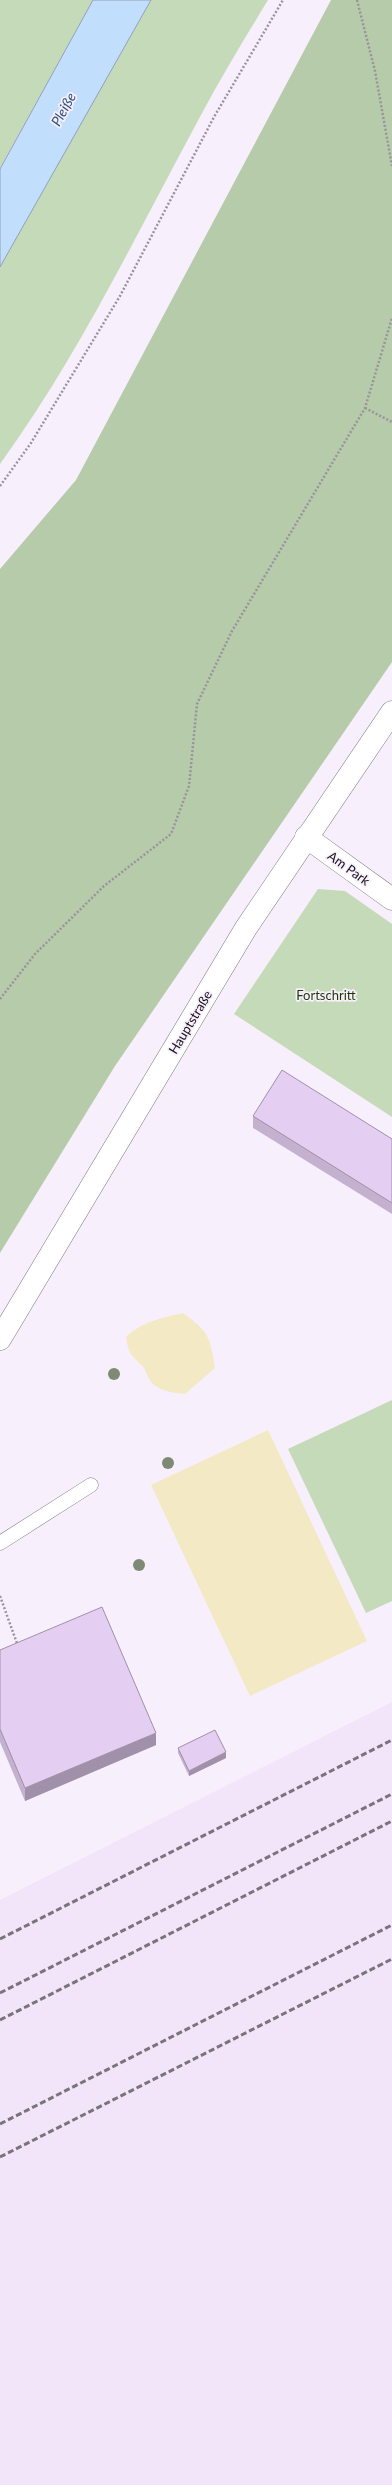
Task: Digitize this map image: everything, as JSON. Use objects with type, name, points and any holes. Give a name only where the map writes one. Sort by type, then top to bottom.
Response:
[{"type":"main road","name":"Hauptstraße","points":[[0,1339],[246,928],[306,837],[392,712]]},
{"type":"main road","name":"Am Park","points":[[306,837],[392,899]]},
{"type":"lane","points":[[0,1543],[91,1484]]},
{"type":"path","points":[[0,486],[31,443],[120,296],[214,117],[282,0]]},
{"type":"path","points":[[357,0],[375,70],[392,166]]},
{"type":"path","points":[[0,999],[35,954],[104,886],[171,834],[189,786],[197,704],[232,631],[365,408],[392,318]]},
{"type":"path","points":[[365,408],[392,422]]},
{"type":"path","points":[[0,1596],[21,1654]]},
{"type":"shaded area","points":[[392,1702],[392,2485],[0,2485],[0,1900]]},
{"type":"green space","points":[[0,0],[93,0],[0,168]]},
{"type":"green space","points":[[151,0],[268,0],[209,100],[130,249],[81,337],[29,423],[0,464],[0,267]]},
{"type":"green space","points":[[331,0],[392,0],[392,662],[115,1066],[0,1253],[0,569],[76,480]]},
{"type":"green space","name":"Fortschritt","points":[[318,889],[345,891],[392,924],[392,1117],[234,1014]]},
{"type":"green space","points":[[392,1400],[392,1601],[366,1613],[288,1449]]},
{"type":"sand","points":[[183,1313],[198,1325],[207,1336],[212,1349],[215,1368],[185,1394],[165,1391],[152,1383],[144,1368],[130,1352],[126,1337],[145,1324]]},
{"type":"sand","points":[[268,1430],[367,1641],[250,1696],[151,1485]]},
{"type":"water","name":"Pleiße","points":[[93,0],[151,0],[0,267],[0,169]]},
{"type":"building","points":[[282,1070],[392,1139],[392,1203],[253,1116]]},
{"type":"building","points":[[102,1607],[156,1733],[25,1788],[0,1729],[0,1650]]},
{"type":"building","points":[[215,1730],[226,1752],[189,1771],[178,1748]]},
{"type":"railway","points":[[0,1939],[392,1740]]},
{"type":"railway","points":[[0,1993],[392,1794]]},
{"type":"railway","points":[[0,2020],[392,1821]]},
{"type":"railway","points":[[0,2124],[392,1925]]},
{"type":"railway","points":[[0,2157],[392,1959]]}]
